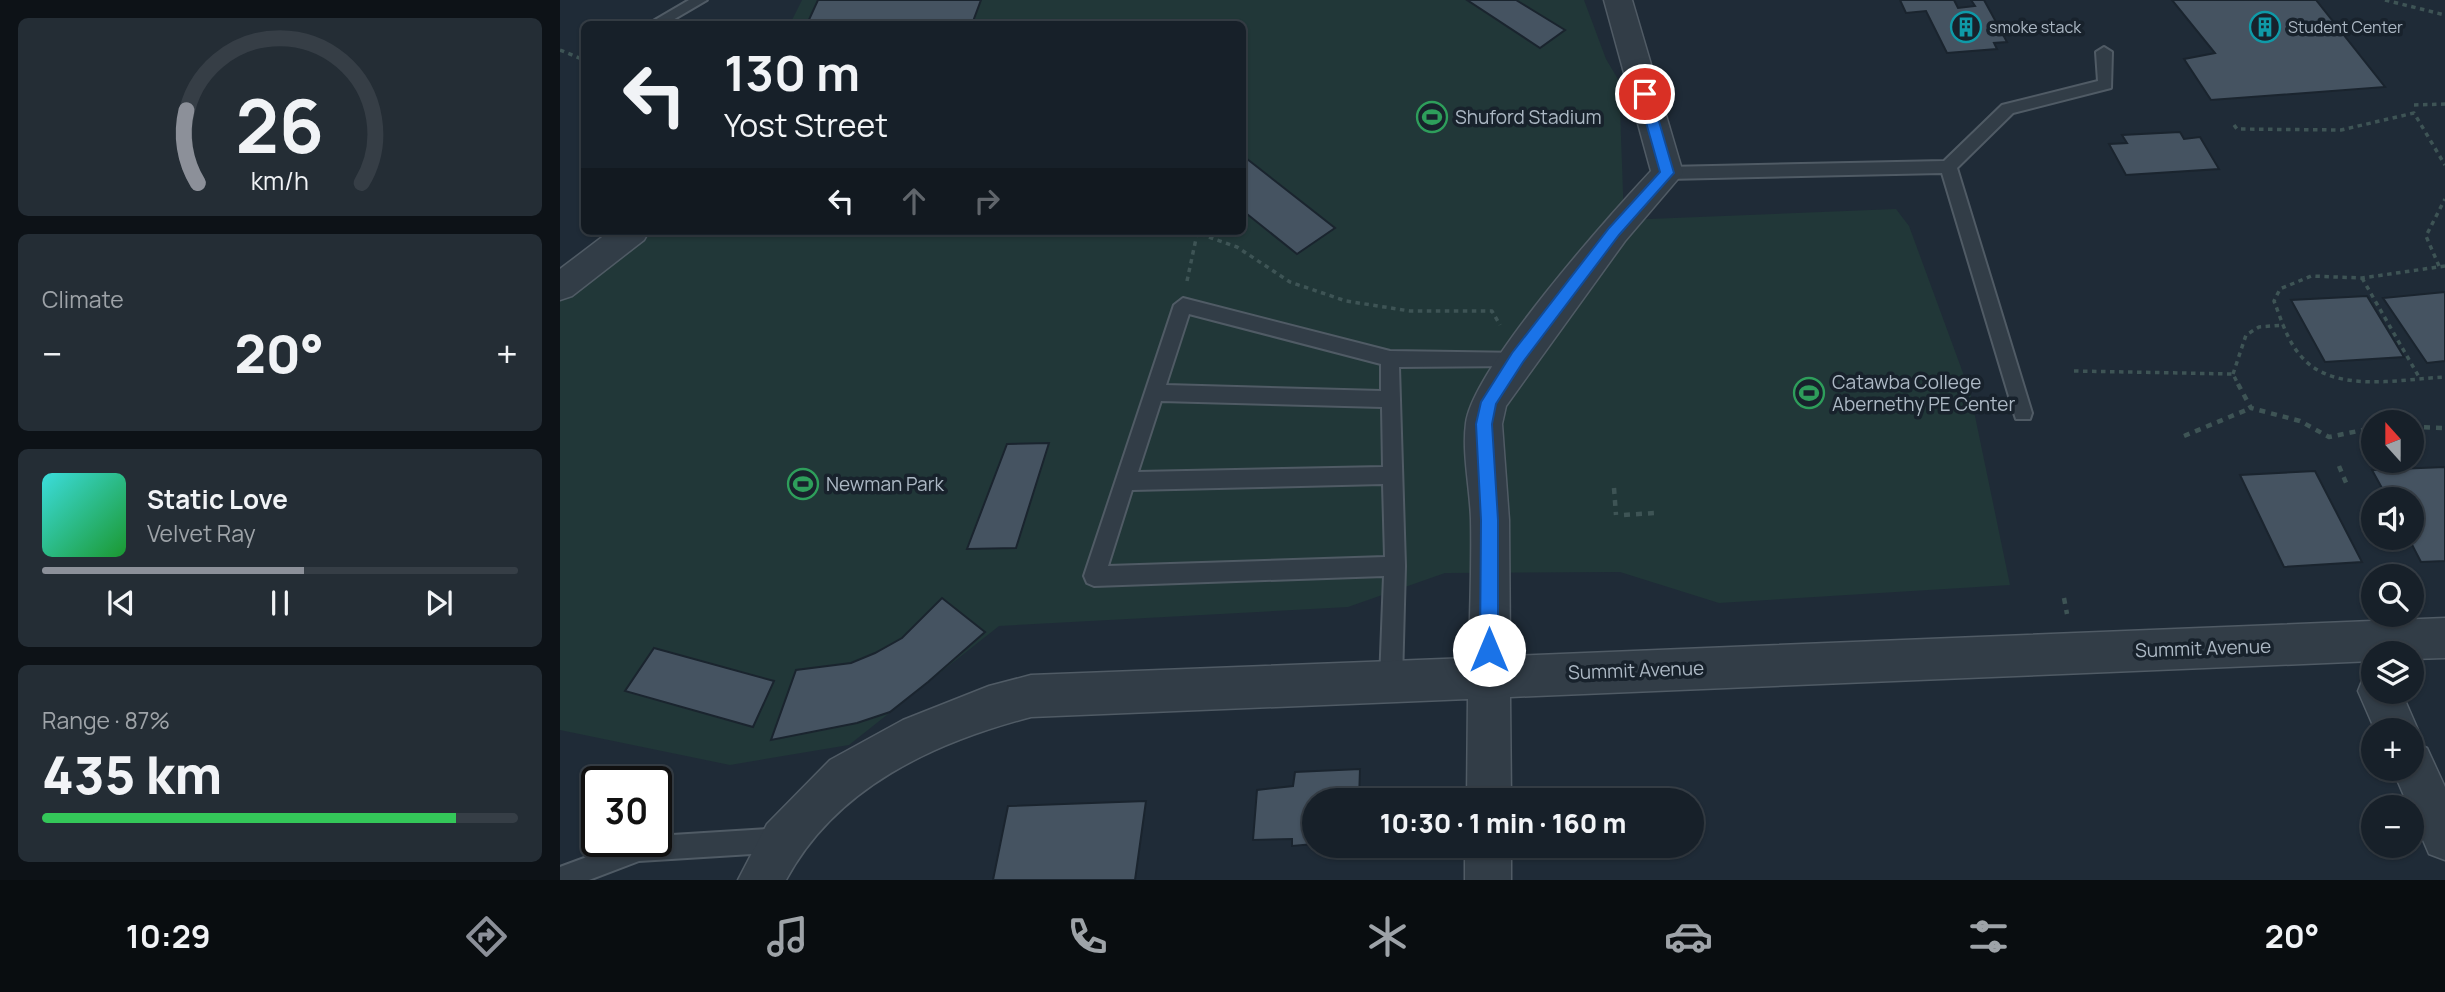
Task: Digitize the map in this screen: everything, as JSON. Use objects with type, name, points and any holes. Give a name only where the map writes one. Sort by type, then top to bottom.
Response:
[{"type":"street","points":[[1489,788],[1490,520],[1484,424],[1489,402],[1518,358],[1614,232],[1667,173],[1618,0]]},
{"type":"street","points":[[560,287],[628,235]]},
{"type":"street","name":"Summit Avenue","points":[[2424,644],[2445,638]]},
{"type":"street","name":"Summit Avenue","points":[[761,880],[783,840],[845,775],[918,735],[989,707],[1031,696],[1489,676],[2361,659]]},
{"type":"street","points":[[2420,781],[2445,838]]},
{"type":"street","points":[[1488,858],[1488,880]]},
{"type":"lane","points":[[660,21],[700,0]]},
{"type":"lane","points":[[1667,173],[1948,167],[2008,109],[2106,84],[2104,52]]},
{"type":"lane","points":[[1948,167],[2023,413]]},
{"type":"lane","points":[[1395,566],[1094,576],[1182,305],[1390,359],[1518,358]]},
{"type":"lane","points":[[1390,359],[1395,566],[1391,681]]},
{"type":"lane","points":[[1154,393],[1391,399]]},
{"type":"lane","points":[[1125,481],[1392,475]]},
{"type":"lane","points":[[560,879],[639,849],[783,840]]},
{"type":"path","points":[[2385,0],[2445,15]]},
{"type":"path","points":[[560,50],[581,59]]},
{"type":"path","points":[[2414,106],[2445,104]]},
{"type":"path","points":[[2234,125],[2237,129],[2341,130],[2414,113],[2445,165]]},
{"type":"path","points":[[2445,200],[2426,236],[2442,266],[2362,278],[2311,276],[2280,289],[2274,301],[2301,360],[2337,378],[2353,381],[2445,377]]},
{"type":"path","points":[[1182,305],[1194,235]]},
{"type":"path","points":[[1200,235],[1237,247],[1290,282],[1376,309],[1410,312],[1492,311],[1518,358]]},
{"type":"path","points":[[2362,278],[2420,378]]},
{"type":"path","points":[[2251,408],[2233,374],[2240,340],[2257,325],[2284,325]]},
{"type":"path","points":[[2074,371],[2233,374]]},
{"type":"path","points":[[2184,436],[2251,408],[2300,421],[2329,437],[2361,430]]},
{"type":"path","points":[[2424,427],[2445,428]]},
{"type":"path","points":[[2339,466],[2347,485]]},
{"type":"path","points":[[1614,488],[1616,515]]},
{"type":"path","points":[[1625,515],[1655,513]]},
{"type":"path","points":[[2064,598],[2067,614]]},
{"type":"green space","points":[[802,0],[1584,0],[1606,59],[1619,81],[1624,220],[1896,209],[1909,226],[1970,392],[2010,585],[1719,603],[1620,572],[1445,573],[1348,607],[999,626],[849,745],[730,765],[560,730],[560,287],[648,235],[1246,235],[1246,21],[792,21]]},
{"type":"building","points":[[818,0],[981,0],[973,21],[808,21]]},
{"type":"building","points":[[1467,0],[1516,0],[1565,30],[1540,48]]},
{"type":"building","name":"smoke stack","points":[[1900,0],[1954,0],[1958,8],[1975,6],[1971,0],[1984,0],[2007,42],[1994,43],[1997,49],[1947,53],[1926,11],[1906,13]]},
{"type":"building","name":"Student Center","points":[[2172,0],[2316,0],[2385,87],[2211,100],[2184,59],[2215,53]]},
{"type":"building","points":[[2180,132],[2184,139],[2200,137],[2219,169],[2126,175],[2109,144],[2127,143],[2122,135]]},
{"type":"building","points":[[1246,158],[1335,228],[1297,254],[1246,213]]},
{"type":"building","points":[[2445,292],[2445,361],[2427,363],[2383,298]]},
{"type":"building","points":[[2367,296],[2404,357],[2325,362],[2291,300]]},
{"type":"building","points":[[1049,443],[1016,548],[967,549],[1007,444]]},
{"type":"building","points":[[2445,467],[2445,561],[2421,562],[2415,550],[2424,550],[2424,487],[2381,487],[2374,473],[2424,473],[2424,468]]},
{"type":"building","points":[[2315,471],[2362,562],[2284,567],[2240,475]]},
{"type":"building","points":[[942,598],[985,632],[928,682],[890,712],[857,723],[771,740],[796,670],[851,663],[875,653],[902,638]]},
{"type":"building","points":[[654,648],[774,681],[753,727],[625,691]]},
{"type":"building","points":[[1360,769],[1359,788],[1302,788],[1302,845],[1292,846],[1292,839],[1253,840],[1257,790],[1293,786],[1295,772]]},
{"type":"building","points":[[1146,801],[1135,880],[993,880],[1008,806]]},
{"type":"place","name":"smoke stack","points":[[1966,27]]},
{"type":"place","name":"Student Center","points":[[2265,27]]},
{"type":"place","name":"Shuford Stadium","points":[[1432,117]]},
{"type":"place","name":"Catawba College Abernethy PE Center","points":[[1809,393]]},
{"type":"place","name":"Newman Park","points":[[803,484]]},
{"type":"route","points":[[1489,650],[1490,520],[1484,424],[1489,402],[1518,358],[1614,232],[1667,173],[1645,94]]}]
